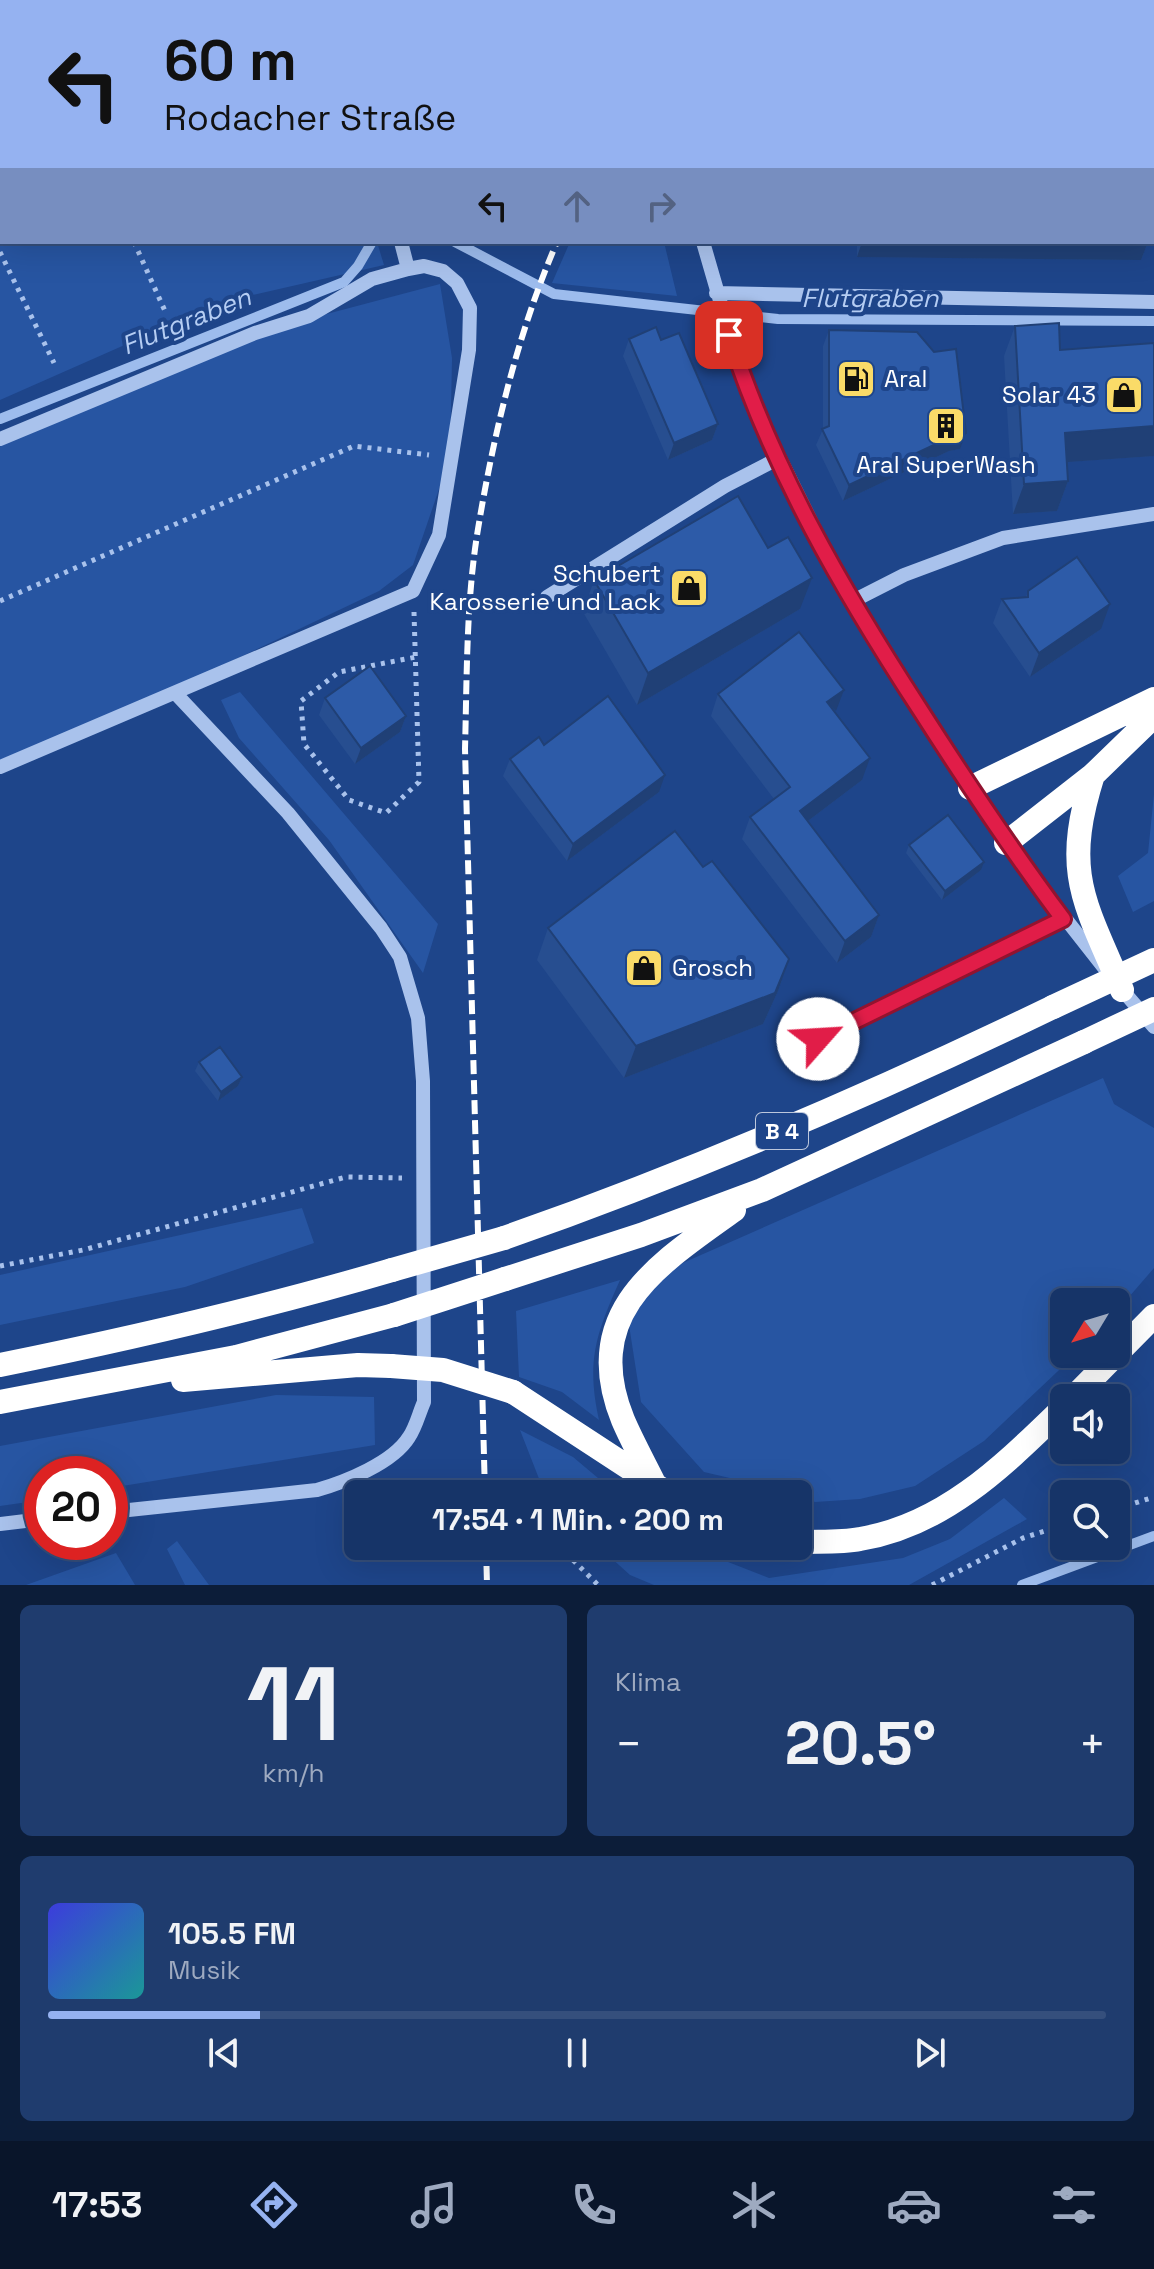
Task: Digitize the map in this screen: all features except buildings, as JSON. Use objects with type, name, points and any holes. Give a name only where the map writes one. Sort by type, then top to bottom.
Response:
[{"type":"highway","points":[[970,788],[1154,699]]},
{"type":"highway","points":[[1006,843],[1093,775],[1154,716]]},
{"type":"highway","points":[[1093,775],[1081,812],[1076,871],[1083,898],[1122,990]]},
{"type":"highway","name":"B 4","points":[[0,1365],[239,1313],[504,1238],[710,1162],[913,1074],[1154,960]]},
{"type":"highway","name":"B 4","points":[[0,1402],[109,1384],[236,1357],[394,1315],[641,1235],[762,1190],[1154,1009]]},
{"type":"highway","points":[[656,1480],[622,1419],[613,1384],[613,1349],[618,1319],[632,1293],[672,1255],[762,1190]]},
{"type":"highway","points":[[1087,1384],[1154,1316]]},
{"type":"highway","points":[[109,1384],[250,1377],[358,1365],[443,1370],[513,1392],[649,1480]]},
{"type":"highway","points":[[812,1542],[857,1540],[896,1531],[937,1513],[998,1471],[1050,1421]]},
{"type":"street","points":[[402,244],[408,269]]},
{"type":"street","points":[[704,244],[729,335],[779,458],[851,602],[1006,843],[1063,919],[1154,1027]]},
{"type":"street","points":[[0,439],[255,333],[309,316],[372,279],[424,266],[443,271],[457,283],[470,308],[469,350],[439,535],[413,591],[177,695],[0,767]]},
{"type":"street","points":[[718,298],[1154,302]]},
{"type":"street","points":[[547,597],[725,486],[779,458]]},
{"type":"street","points":[[851,602],[904,575],[1003,538],[1154,514]]},
{"type":"street","points":[[128,1510],[317,1490],[365,1473],[409,1439],[424,1402],[423,1178],[418,1018],[400,957],[381,928],[288,813],[177,695]]},
{"type":"street","points":[[818,1039],[1063,919]]},
{"type":"street","points":[[0,1524],[24,1521]]},
{"type":"path","points":[[135,244],[165,311]]},
{"type":"path","points":[[0,252],[54,363]]},
{"type":"path","points":[[0,601],[354,446],[450,457]]},
{"type":"path","points":[[413,591],[416,657],[419,782],[386,813],[349,800],[304,744],[301,701],[339,672],[416,657]]},
{"type":"path","points":[[0,1266],[83,1250],[346,1177],[423,1178]]},
{"type":"path","points":[[1130,1505],[1154,1497]]},
{"type":"path","points":[[932,1585],[1023,1538],[1050,1529]]},
{"type":"path","points":[[573,1560],[598,1585]]},
{"type":"shaded area","points":[[0,244],[378,244],[384,265],[222,302],[0,400]]},
{"type":"shaded area","points":[[569,244],[664,244],[677,296],[552,283]]},
{"type":"shaded area","points":[[440,284],[452,358],[450,457],[413,565],[379,591],[173,689],[0,760],[0,439],[255,333]]},
{"type":"shaded area","points":[[240,692],[438,924],[423,973],[329,840],[239,738],[221,700]]},
{"type":"shaded area","points":[[1154,794],[1154,901],[1133,912],[1118,876],[1148,853]]},
{"type":"shaded area","points":[[1103,1078],[1114,1104],[1154,1128],[1154,1268],[1130,1296],[1130,1288],[1050,1288],[1050,1368],[1061,1368],[984,1441],[915,1486],[860,1499],[815,1502],[812,1501],[812,1480],[738,1480],[704,1472],[641,1402],[629,1325],[660,1273]]},
{"type":"shaded area","points":[[302,1208],[314,1243],[185,1287],[0,1325],[0,1275]]},
{"type":"shaded area","points":[[620,1280],[599,1332],[596,1348],[593,1381],[599,1420],[562,1392],[519,1377],[516,1311]]},
{"type":"shaded area","points":[[276,1395],[374,1397],[375,1445],[128,1485],[128,1456],[24,1456],[24,1503],[0,1506],[0,1446]]},
{"type":"shaded area","points":[[520,1430],[573,1457],[600,1480],[540,1480]]},
{"type":"shaded area","points":[[1004,1498],[1027,1519],[909,1585],[654,1585],[630,1575],[613,1560],[723,1560],[769,1578],[903,1558],[950,1539]]},
{"type":"shaded area","points":[[177,1541],[209,1585],[185,1585],[167,1549]]},
{"type":"shaded area","points":[[96,1560],[120,1560],[135,1585],[26,1585]]},
{"type":"waterway","name":"Flutgraben","points":[[0,419],[344,282],[371,244]]},
{"type":"waterway","name":"Flutgraben","points":[[459,244],[554,294],[778,319],[1154,321]]},
{"type":"waterway","points":[[1022,1585],[1154,1536]]},
{"type":"railway","points":[[485,1480],[465,749],[469,611],[478,529],[500,419],[530,311],[556,244]]},
{"type":"railway","points":[[486,1560],[487,1585]]},
{"type":"place","name":"Aral","points":[[856,379]]},
{"type":"place","name":"Solar 43","points":[[1124,395]]},
{"type":"place","name":"Aral SuperWash","points":[[946,426]]},
{"type":"place","name":"Schubert Karosserie und Lack","points":[[689,588]]},
{"type":"place","name":"Grosch","points":[[644,968]]},
{"type":"route","points":[[729,335],[767,432],[811,528],[851,602],[1006,843],[1063,919],[818,1039]]}]
